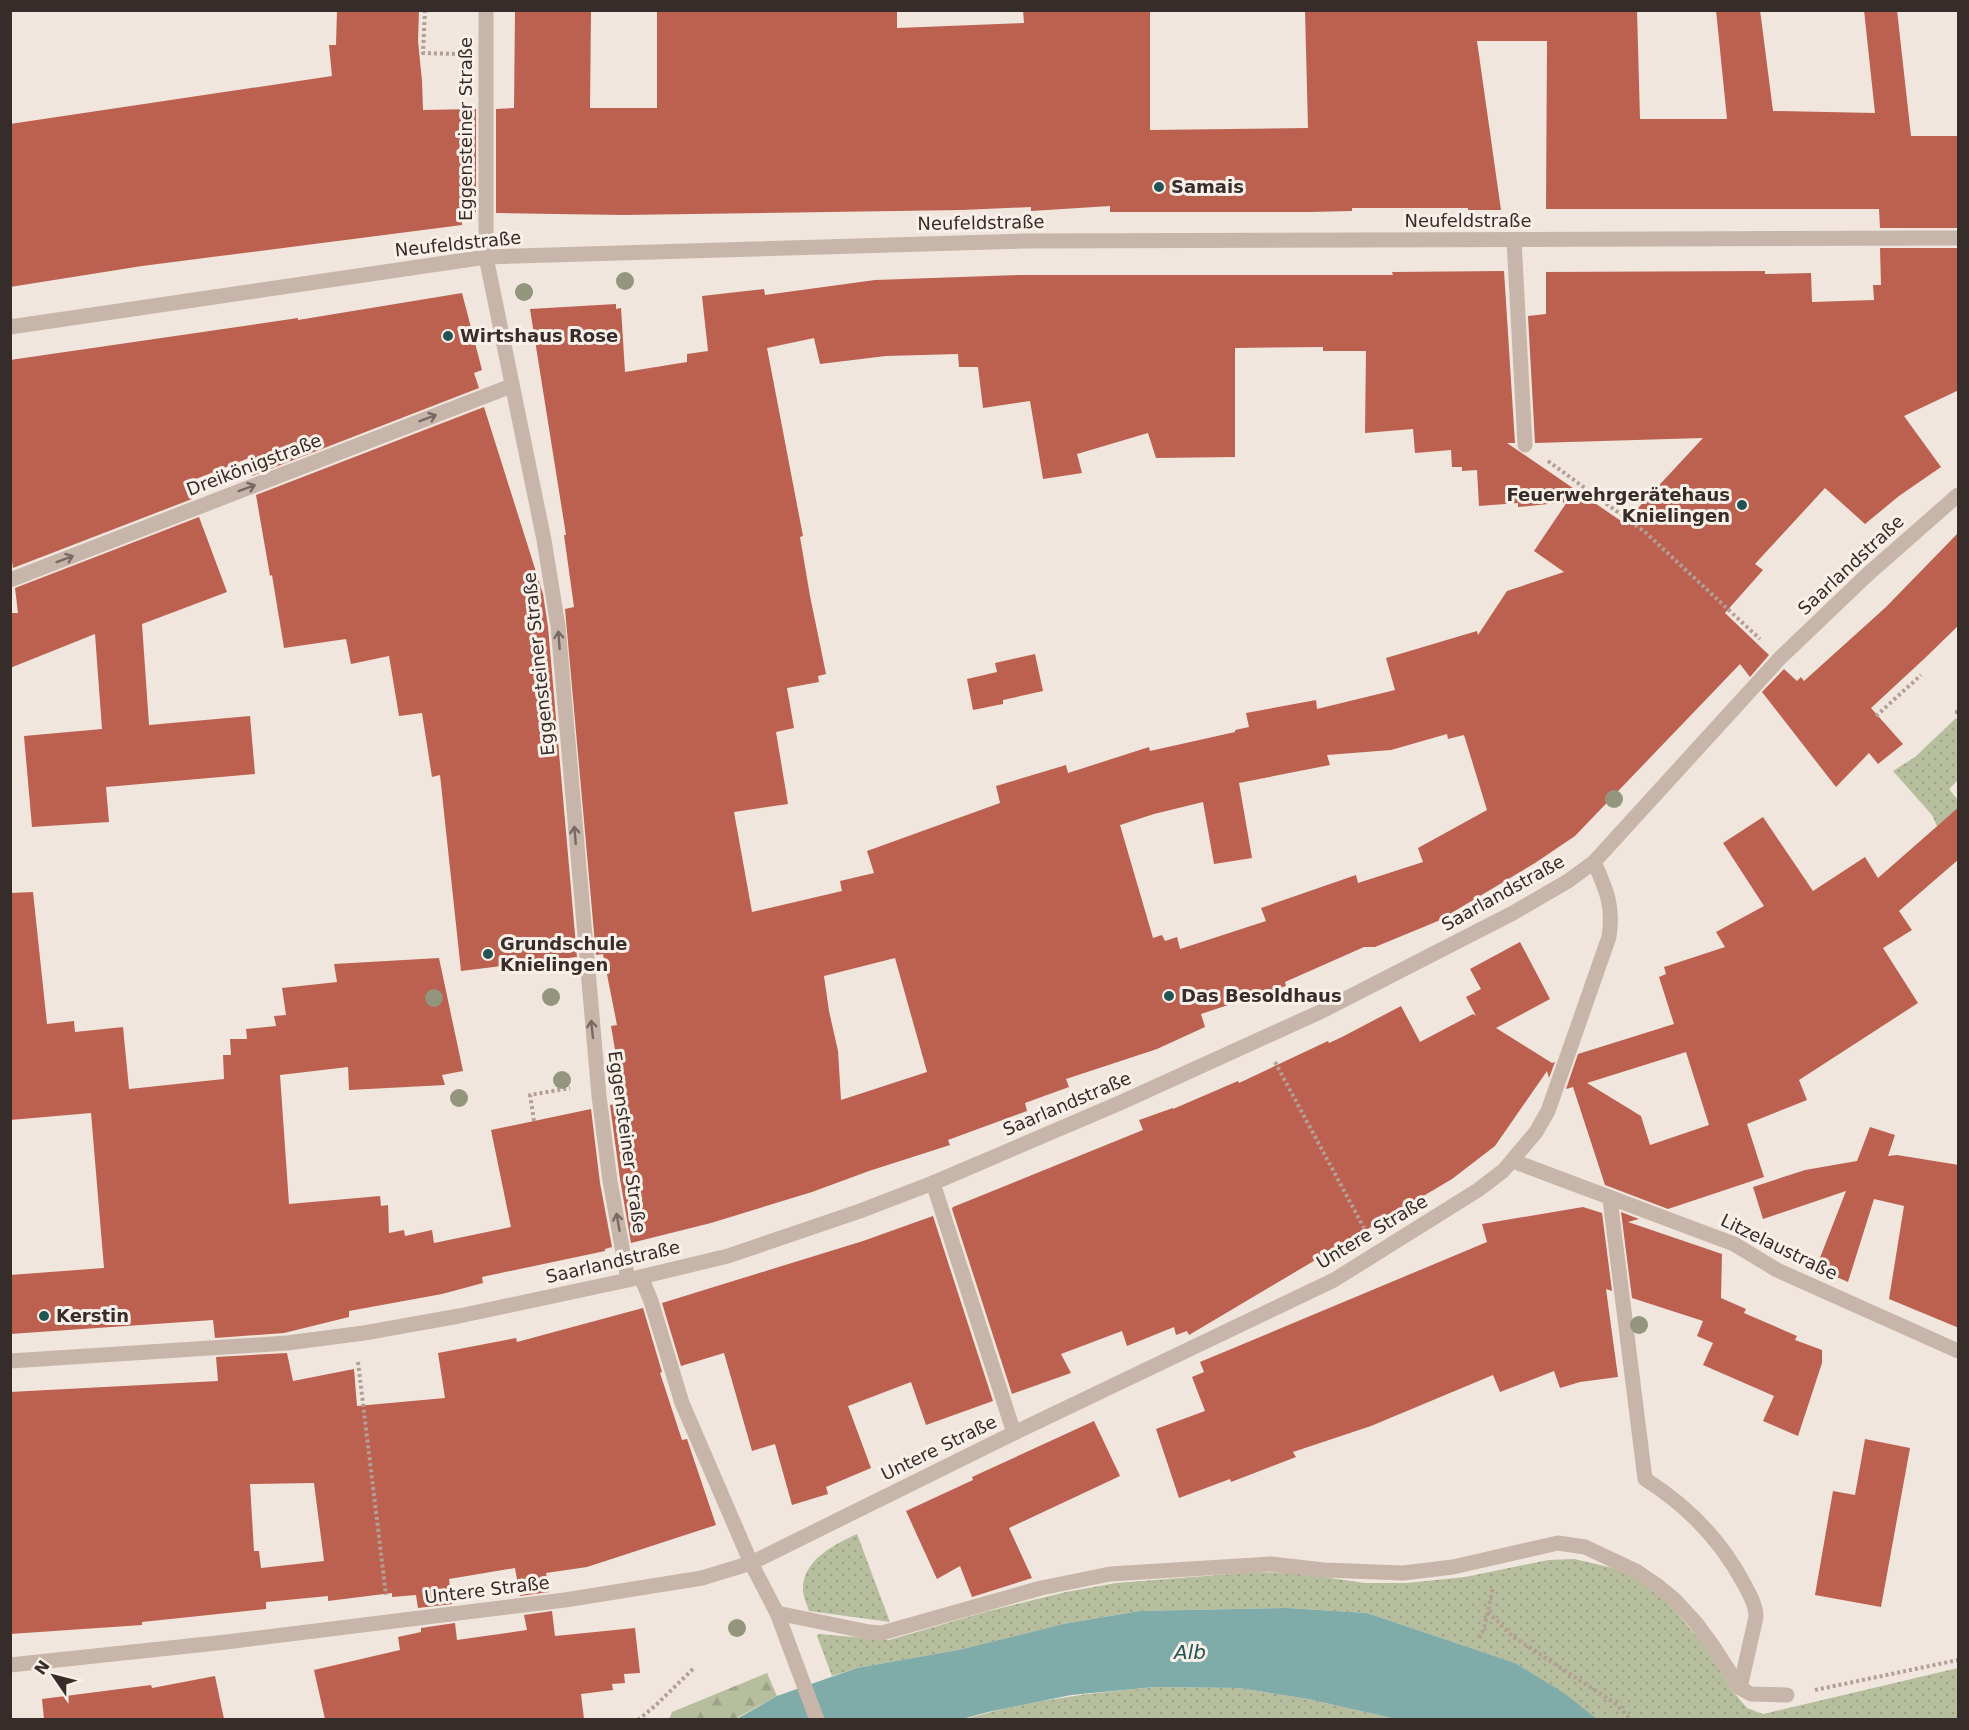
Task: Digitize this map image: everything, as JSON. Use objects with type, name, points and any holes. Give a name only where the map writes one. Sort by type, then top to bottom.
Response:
[{"type":"street","name":"Eggensteiner Straße","points":[[486,10],[486,257],[544,540],[558,626],[598,1096],[610,1180],[634,1278],[651,1301],[682,1404],[751,1563],[777,1613],[817,1719]]},
{"type":"street","name":"Neufeldstraße","points":[[10,327],[486,257],[1023,241],[1959,238]]},
{"type":"street","points":[[1514,240],[1526,445]]},
{"type":"street","name":"Dreikönigstraße","points":[[10,580],[511,386]]},
{"type":"street","name":"Saarlandstraße","points":[[10,1361],[287,1343],[355,1334],[459,1316],[634,1278],[728,1256],[838,1219],[933,1183],[1122,1102],[1320,1012],[1513,913],[1568,881],[1594,862],[1780,658],[1868,574],[1959,495]]},
{"type":"street","name":"Untere Straße","points":[[10,1665],[226,1642],[565,1600],[702,1578],[751,1563],[1014,1433],[1334,1280],[1478,1190],[1513,1161],[1536,1132],[1548,1111],[1609,937],[1612,919],[1608,893],[1594,862]]},
{"type":"street","name":"Litzelaustraße","points":[[1513,1161],[1734,1244],[1777,1270],[1959,1351]]},
{"type":"street","points":[[933,1183],[1014,1433]]},
{"type":"street","points":[[1610,1199],[1645,1479],[1668,1493],[1692,1514],[1722,1549],[1749,1593],[1756,1610],[1756,1617],[1740,1688]]},
{"type":"street","points":[[777,1613],[882,1633],[1041,1588],[1110,1574],[1271,1564],[1324,1570],[1403,1573],[1453,1567],[1558,1543],[1585,1547],[1636,1571],[1659,1586],[1696,1623],[1740,1688],[1751,1694],[1787,1695]]},
{"type":"path","points":[[424,10],[423,53],[486,54]]},
{"type":"path","points":[[1526,445],[1645,532],[1780,658]]},
{"type":"path","points":[[1876,716],[1921,675]]},
{"type":"path","points":[[1262,1038],[1377,1254]]},
{"type":"path","points":[[534,1121],[530,1095],[579,1086]]},
{"type":"path","points":[[355,1334],[389,1622]]},
{"type":"path","points":[[1479,1638],[1484,1629],[1493,1588]]},
{"type":"path","points":[[1488,1612],[1512,1636],[1617,1704],[1631,1719]]},
{"type":"path","points":[[1787,1695],[1959,1660]]},
{"type":"path","points":[[638,1719],[656,1706],[694,1668]]},
{"type":"green space","points":[[1956,718],[1958,721],[1958,780],[1949,789],[1958,800],[1958,850],[1937,826],[1932,815],[1893,771],[1915,757]]},
{"type":"green space","points":[[857,1534],[890,1622],[809,1611],[803,1592],[807,1571],[829,1549]]},
{"type":"green space","points":[[1574,1559],[1622,1570],[1666,1600],[1703,1644],[1735,1694],[1747,1708],[1763,1714],[1958,1668],[1958,1719],[1597,1719],[1563,1693],[1515,1663],[1367,1613],[1287,1608],[1140,1611],[1063,1624],[958,1650],[857,1668],[832,1676],[817,1636],[819,1634],[889,1640],[985,1612],[1066,1592],[1116,1583],[1257,1572],[1295,1573],[1365,1583],[1407,1583],[1465,1577],[1548,1560]]},
{"type":"green space","points":[[767,1673],[777,1696],[735,1719],[669,1720],[672,1712]]},
{"type":"green space","points":[[1154,1687],[1239,1688],[1308,1699],[1396,1719],[962,1720],[1057,1699]]},
{"type":"water","name":"Alb","points":[[1287,1608],[1367,1613],[1515,1663],[1564,1693],[1597,1719],[1396,1719],[1308,1699],[1239,1688],[1154,1687],[1071,1695],[962,1719],[735,1720],[777,1696],[857,1668],[958,1650],[1063,1624],[1140,1611]]},
{"type":"building","points":[[337,10],[419,10],[418,41],[423,110],[476,109],[476,212],[462,212],[462,225],[142,266],[10,287],[10,124],[332,76],[329,45],[336,45]]},
{"type":"building","points":[[515,10],[591,10],[590,108],[657,108],[657,11],[897,10],[897,28],[1024,23],[1023,10],[1150,10],[1150,130],[1308,128],[1305,10],[1637,10],[1640,119],[1727,119],[1716,10],[1760,10],[1773,111],[1875,113],[1864,10],[1897,10],[1911,136],[1959,136],[1959,228],[1880,228],[1879,209],[1546,209],[1547,41],[1477,41],[1501,210],[1352,208],[1352,211],[1310,212],[1110,212],[1110,206],[1031,211],[1031,207],[622,215],[496,213],[496,109],[514,108]]},
{"type":"building","points":[[1880,248],[1959,248],[1959,390],[1904,416],[1941,467],[1899,496],[1865,524],[1825,488],[1755,564],[1763,570],[1725,613],[1769,655],[1750,677],[1740,664],[1575,836],[1535,863],[1438,921],[1375,947],[1364,947],[1285,982],[1286,986],[1201,1014],[1205,1027],[1157,1049],[1066,1079],[1069,1087],[1025,1103],[1027,1111],[948,1140],[950,1145],[812,1192],[711,1223],[631,1243],[610,1105],[624,1102],[611,1026],[617,1025],[603,954],[596,955],[565,609],[574,607],[564,535],[566,535],[530,309],[616,304],[616,309],[621,308],[625,372],[687,362],[687,354],[708,351],[702,296],[764,289],[765,295],[875,280],[1019,275],[1393,275],[1392,272],[1504,271],[1515,443],[1507,443],[1624,523],[1703,438],[1535,443],[1528,316],[1546,314],[1546,272],[1765,271],[1765,274],[1811,273],[1812,302],[1874,300],[1873,285],[1881,285]],"holes":[[[814,338],[820,364],[886,356],[958,354],[959,367],[978,367],[983,408],[1030,401],[1043,479],[1082,473],[1077,454],[1148,433],[1156,458],[1235,457],[1235,348],[1323,347],[1323,351],[1366,351],[1365,433],[1413,429],[1415,453],[1451,450],[1452,467],[1462,467],[1462,471],[1477,470],[1479,506],[1518,503],[1518,507],[1567,502],[1534,551],[1564,572],[1507,591],[1478,635],[1477,631],[1386,658],[1395,690],[1317,709],[1316,700],[1246,713],[1249,727],[1235,730],[1235,732],[1150,751],[1149,747],[1068,773],[1066,765],[996,786],[1000,803],[867,851],[874,873],[840,881],[842,891],[752,912],[734,812],[788,804],[776,732],[794,728],[787,688],[819,682],[818,676],[826,674],[800,537],[803,536],[767,348]],[[1447,734],[1448,739],[1464,735],[1487,810],[1418,848],[1423,862],[1358,883],[1356,875],[1261,908],[1266,921],[1180,949],[1177,937],[1165,941],[1162,935],[1153,938],[1120,825],[1203,802],[1214,864],[1252,858],[1239,783],[1330,765],[1327,755],[1391,750]],[[895,958],[927,1072],[841,1100],[838,1051],[824,976]]]},
{"type":"building","points":[[462,293],[482,370],[474,373],[479,388],[252,476],[249,458],[186,483],[192,499],[13,568],[10,548],[10,360],[298,318],[298,320]]},
{"type":"building","points":[[484,407],[543,594],[548,627],[577,957],[461,971],[440,775],[432,777],[422,713],[399,716],[389,656],[351,664],[346,639],[284,648],[256,495]]},
{"type":"building","points":[[199,517],[227,592],[142,624],[149,725],[250,716],[255,774],[106,787],[109,822],[32,827],[24,736],[102,729],[95,634],[10,668],[10,613],[18,613],[15,588]]},
{"type":"building","points":[[1959,532],[1959,625],[1871,708],[1903,744],[1878,764],[1869,753],[1836,787],[1762,692],[1784,669],[1797,681],[1801,677],[1804,681],[1886,607]]},
{"type":"building","points":[[1035,654],[1043,691],[1003,700],[1003,704],[973,710],[967,679],[997,672],[995,663]]},
{"type":"building","points":[[1959,807],[1959,859],[1899,911],[1912,930],[1883,948],[1918,1003],[1799,1080],[1807,1100],[1747,1124],[1764,1177],[1668,1209],[1605,1185],[1573,1087],[1566,1089],[1578,1054],[1674,1024],[1659,977],[1666,974],[1664,967],[1725,947],[1716,932],[1764,906],[1723,843],[1763,817],[1813,891],[1865,857],[1878,878]],"holes":[[[1686,1052],[1709,1125],[1650,1145],[1641,1116],[1587,1083]]]},
{"type":"building","points":[[33,892],[47,1024],[74,1021],[75,1032],[123,1027],[129,1089],[224,1079],[223,1055],[231,1055],[230,1039],[247,1039],[246,1029],[276,1026],[274,1016],[286,1015],[282,988],[337,982],[334,964],[439,958],[463,1071],[442,1075],[445,1085],[349,1090],[348,1067],[280,1075],[289,1204],[380,1196],[381,1206],[388,1205],[389,1233],[404,1230],[405,1236],[432,1230],[434,1243],[511,1227],[491,1130],[591,1109],[600,1183],[612,1247],[605,1251],[482,1277],[483,1283],[442,1294],[349,1311],[349,1317],[284,1333],[215,1338],[213,1320],[10,1334],[10,1275],[104,1268],[91,1113],[10,1120],[10,893]]},
{"type":"building","points":[[1520,942],[1550,999],[1496,1028],[1552,1063],[1555,1062],[1549,1078],[1547,1071],[1495,1146],[1452,1179],[1189,1335],[1187,1331],[1176,1335],[1174,1327],[1127,1346],[1122,1331],[1061,1354],[1071,1373],[1012,1394],[953,1207],[1143,1130],[1139,1120],[1173,1109],[1238,1081],[1239,1083],[1328,1041],[1329,1043],[1342,1037],[1401,1006],[1420,1042],[1473,1014],[1476,1016],[1466,997],[1481,989],[1470,969]]},
{"type":"building","points":[[1870,1127],[1895,1135],[1888,1156],[1897,1155],[1959,1165],[1959,1328],[1889,1299],[1904,1206],[1874,1199],[1848,1282],[1816,1268],[1846,1191],[1763,1219],[1753,1187],[1805,1170],[1857,1161]]},
{"type":"building","points":[[1583,1207],[1602,1213],[1612,1291],[1606,1289],[1618,1377],[1580,1382],[1560,1388],[1554,1371],[1500,1392],[1493,1375],[1371,1426],[1293,1452],[1296,1457],[1231,1482],[1230,1479],[1179,1498],[1156,1429],[1205,1411],[1192,1377],[1204,1372],[1200,1362],[1487,1242],[1482,1224]]},
{"type":"building","points":[[1621,1212],[1639,1219],[1628,1222],[1722,1254],[1721,1298],[1746,1309],[1744,1313],[1797,1336],[1795,1340],[1822,1350],[1822,1363],[1798,1436],[1763,1421],[1774,1396],[1703,1365],[1713,1343],[1697,1336],[1703,1321],[1632,1298]]},
{"type":"building","points":[[933,1216],[993,1401],[926,1425],[911,1382],[848,1406],[871,1468],[826,1487],[828,1494],[792,1505],[775,1444],[752,1451],[724,1353],[681,1366],[662,1303],[863,1241]]},
{"type":"building","points":[[643,1308],[662,1372],[660,1373],[682,1440],[687,1439],[716,1525],[587,1567],[546,1573],[549,1592],[520,1596],[515,1568],[449,1579],[452,1604],[418,1608],[416,1595],[392,1597],[392,1593],[328,1601],[328,1596],[266,1602],[266,1609],[142,1622],[142,1625],[10,1634],[10,1392],[218,1381],[216,1357],[287,1353],[293,1381],[354,1369],[357,1406],[445,1398],[438,1353],[516,1338],[517,1342]],"holes":[[[314,1483],[324,1561],[261,1568],[259,1551],[254,1551],[250,1484]]]},
{"type":"building","points":[[1094,1421],[1120,1476],[1009,1528],[1032,1578],[972,1597],[960,1566],[937,1579],[906,1511],[973,1480],[972,1477]]},
{"type":"building","points":[[1865,1439],[1910,1448],[1881,1607],[1815,1595],[1833,1491],[1855,1495]]},
{"type":"building","points":[[552,1611],[555,1636],[635,1628],[640,1673],[624,1674],[625,1683],[612,1684],[613,1690],[581,1694],[584,1719],[325,1719],[314,1670],[400,1650],[398,1637],[421,1632],[421,1628],[455,1623],[457,1640],[527,1630],[524,1615]]},
{"type":"building","points":[[215,1676],[224,1719],[44,1719],[42,1699],[151,1685],[152,1688]]},
{"type":"place","name":"Samais","points":[[1159,187]]},
{"type":"place","name":"Wirtshaus Rose","points":[[448,336]]},
{"type":"place","name":"Feuerwehrgerätehaus Knielingen","points":[[1742,505]]},
{"type":"place","name":"Grundschule Knielingen","points":[[488,954]]},
{"type":"place","name":"Das Besoldhaus","points":[[1169,996]]},
{"type":"place","name":"Kerstin","points":[[44,1316]]}]
